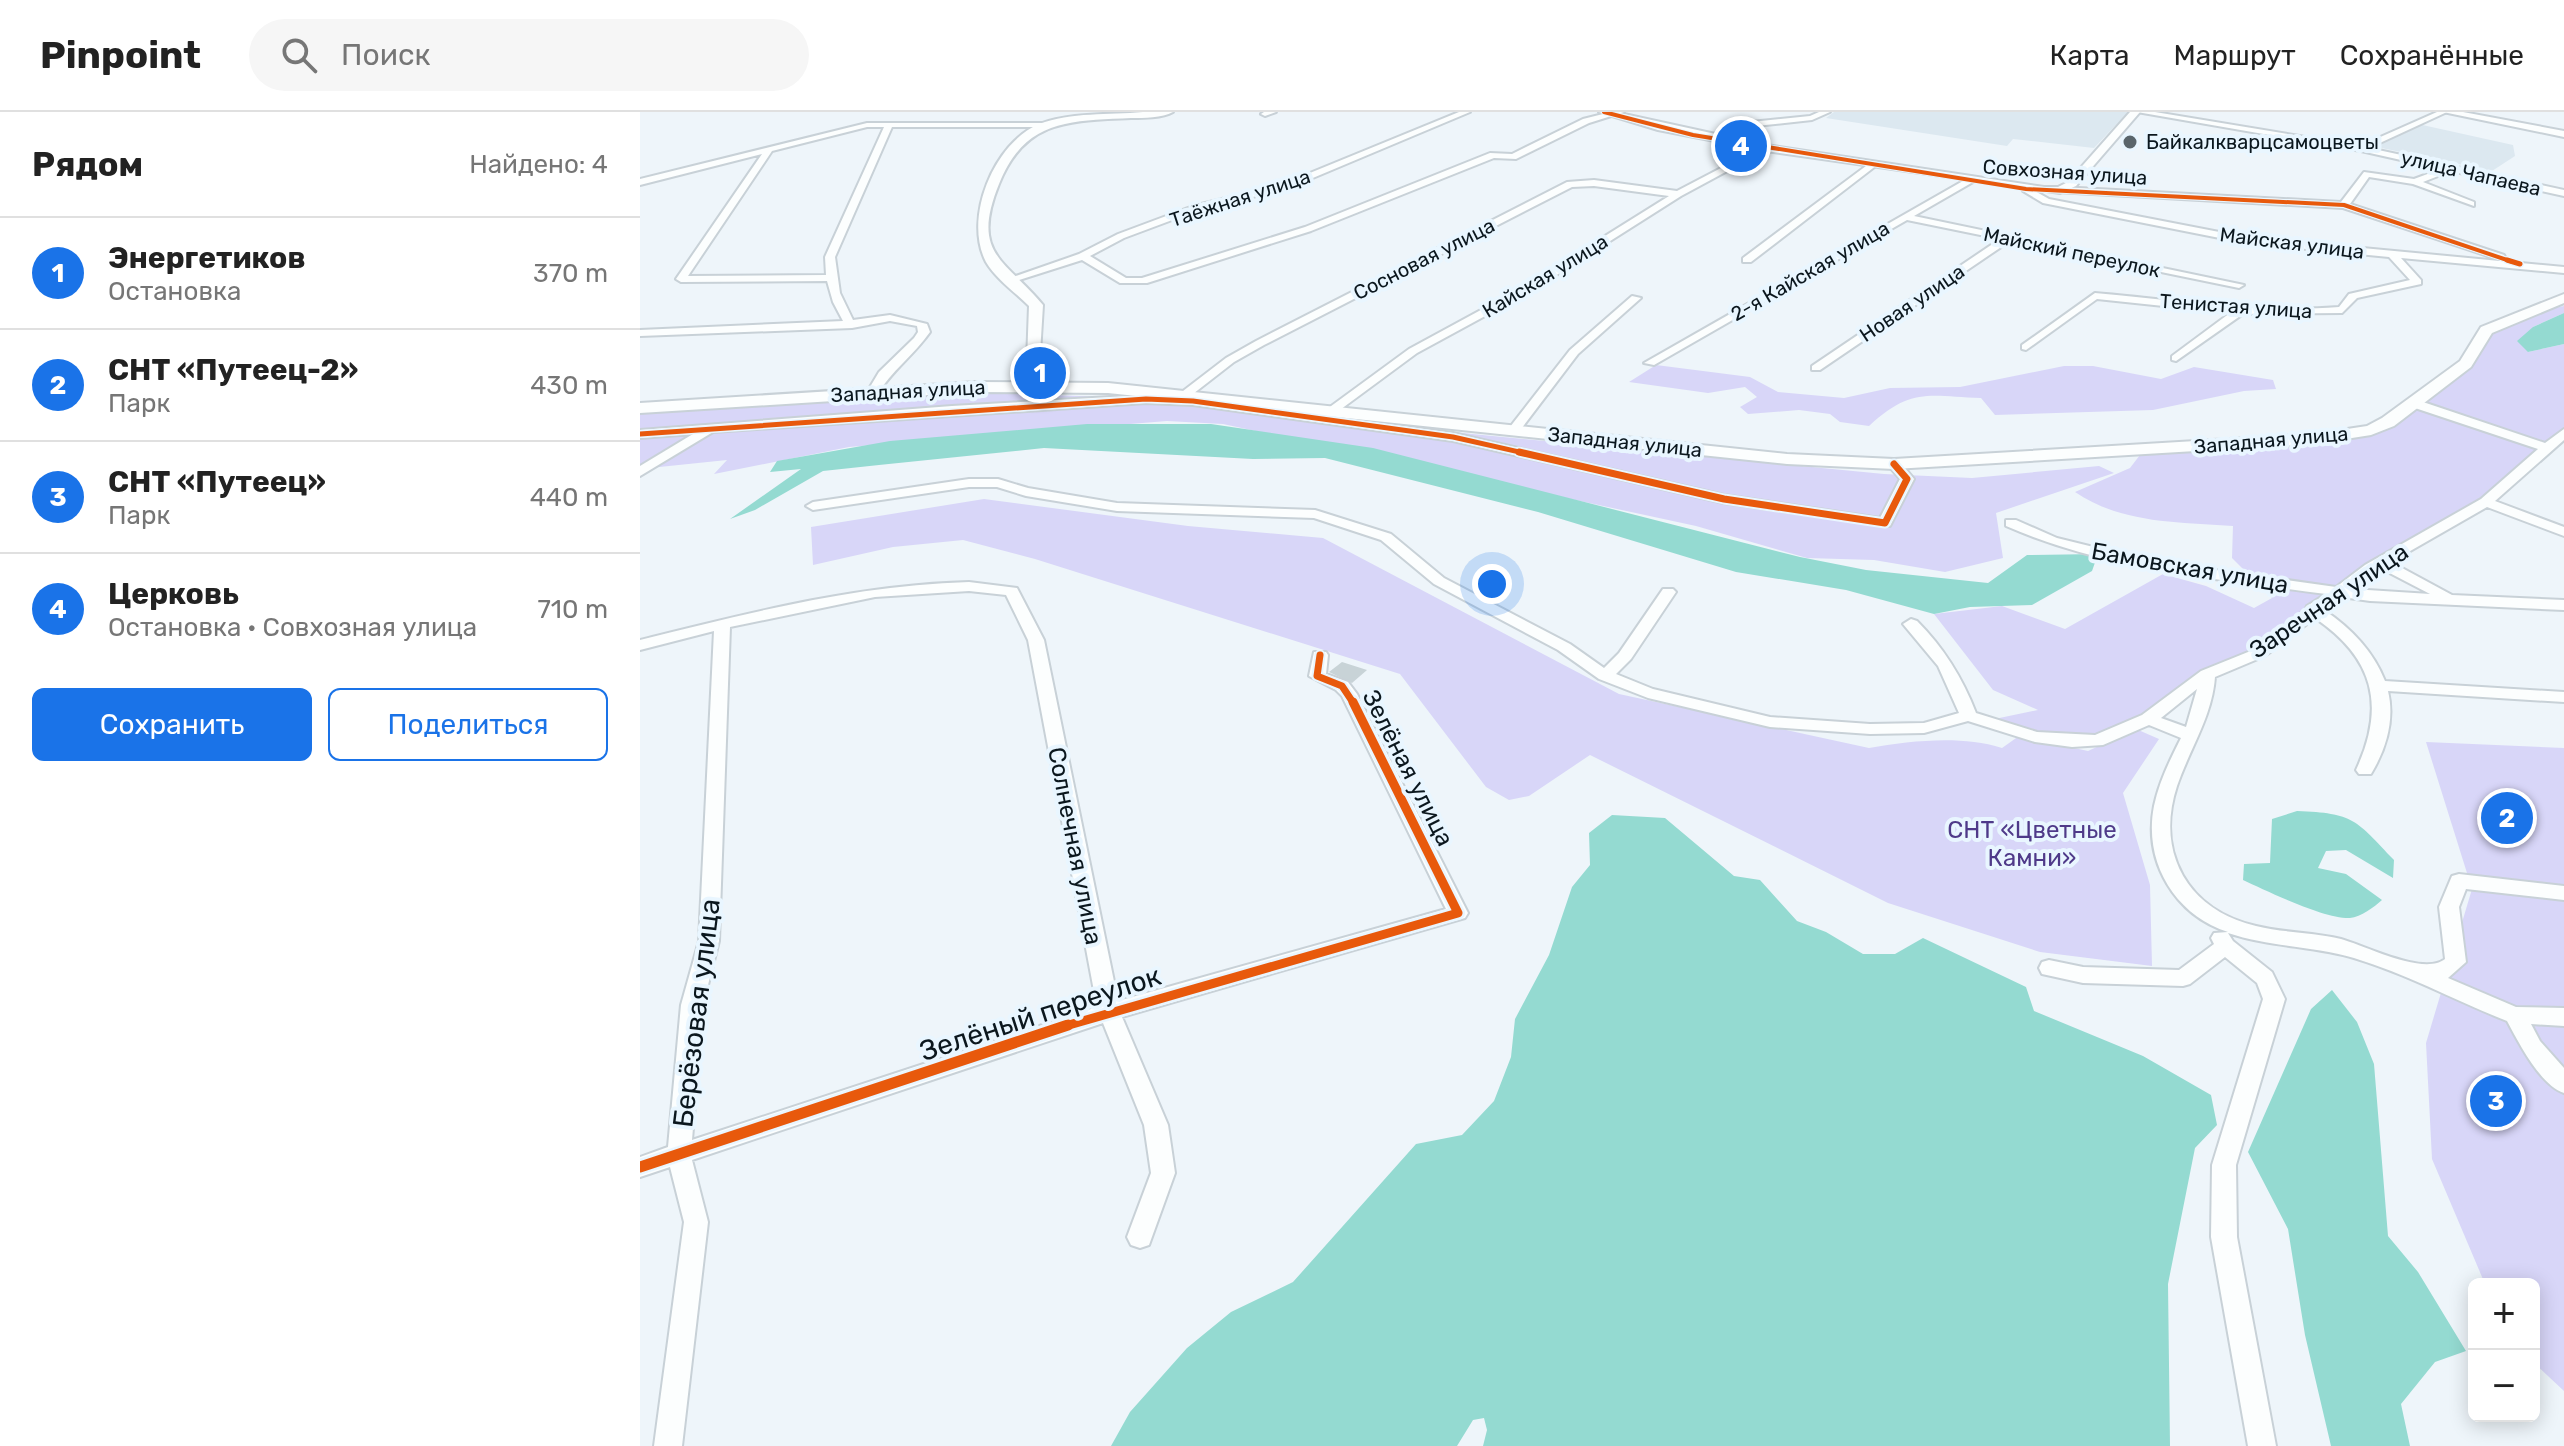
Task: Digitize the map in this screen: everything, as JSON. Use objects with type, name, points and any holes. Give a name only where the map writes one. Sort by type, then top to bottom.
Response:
[{"type":"main road","name":"Западная улица","points":[[640,408],[873,392],[1031,386],[1187,394],[1329,412],[1787,459],[1894,464],[2346,436],[2371,430],[2416,404],[2466,364],[2486,330],[2564,298]]},
{"type":"street","points":[[640,182],[867,125],[891,112]]},
{"type":"street","points":[[867,125],[1044,125],[1168,112]]},
{"type":"street","name":"Таёжная улица","points":[[1012,279],[1083,256],[1121,236],[1196,208],[1286,186],[1466,112]]},
{"type":"street","points":[[1726,141],[1754,124],[1812,118],[1826,112]]},
{"type":"street","points":[[2060,190],[2072,184],[2138,112]]},
{"type":"street","name":"улица Чапаева","points":[[2138,112],[2372,151],[2564,193]]},
{"type":"street","points":[[2190,120],[2205,112]]},
{"type":"street","points":[[2361,149],[2445,112],[2564,134]]},
{"type":"street","points":[[1083,256],[1124,281],[1143,281],[1308,229],[1493,155],[1513,157],[1586,121],[1611,113]]},
{"type":"street","name":"Совхозная улица","points":[[1611,113],[1726,141],[2026,189],[2344,205],[2520,264]]},
{"type":"street","points":[[1031,386],[1036,305],[993,264],[984,238],[996,172],[1021,141],[1044,125]]},
{"type":"street","points":[[852,325],[845,318],[830,278],[830,257],[888,127]]},
{"type":"street","points":[[770,148],[682,281],[830,278]]},
{"type":"street","name":"Кайская улица","points":[[1329,412],[1413,351],[1529,288],[1678,194],[1766,148]]},
{"type":"street","points":[[2372,151],[2359,171],[2415,182],[2471,204]]},
{"type":"street","points":[[1747,260],[1873,165]]},
{"type":"street","points":[[2415,182],[2453,167]]},
{"type":"street","points":[[2344,205],[2367,174]]},
{"type":"street","name":"2-я Кайская улица","points":[[1650,363],[1970,180]]},
{"type":"street","name":"Сосновая улица","points":[[1187,394],[1230,360],[1260,343],[1570,184],[1594,183],[1678,194]]},
{"type":"street","name":"Майская улица","points":[[2026,189],[2046,201],[2245,240],[2564,270]]},
{"type":"street","name":"Майский переулок","points":[[1905,217],[2239,285]]},
{"type":"street","name":"Новая улица","points":[[1816,368],[2008,238]]},
{"type":"street","name":"Тенистая улица","points":[[2026,347],[2095,296],[2241,310],[2308,313],[2342,310],[2353,296],[2417,282],[2393,255]]},
{"type":"street","points":[[1514,430],[1574,352],[1636,298]]},
{"type":"street","points":[[2176,358],[2241,310]]},
{"type":"street","points":[[640,333],[852,325],[910,319],[922,324],[924,332],[878,380],[873,392]]},
{"type":"street","points":[[740,426],[758,399]]},
{"type":"street","points":[[640,434],[1099,401],[1193,401],[1453,437],[1694,493],[1877,523],[1890,519],[1905,484],[1903,471],[1894,464]]},
{"type":"street","points":[[2416,404],[2548,448]]},
{"type":"street","points":[[640,472],[710,429]]},
{"type":"street","name":"Заречная улица","points":[[1969,716],[2035,737],[2072,741],[2097,741],[2148,719],[2207,674],[2259,653],[2312,609],[2380,562],[2486,502],[2564,433]]},
{"type":"street","points":[[813,506],[969,483],[998,483],[1026,492],[1117,507],[1315,514],[1386,537],[1439,581],[1564,647],[1605,676],[1648,693],[1770,722],[1870,729],[1924,728],[1969,716],[1953,676],[1936,648],[1911,624]]},
{"type":"street","points":[[2486,502],[2564,532]]},
{"type":"street","name":"Бамовская улица","points":[[2011,523],[2052,541],[2146,564],[2289,587],[2343,590],[2370,596],[2564,605]]},
{"type":"street","points":[[2380,562],[2408,579],[2466,601]]},
{"type":"street","name":"Солнечная улица","points":[[722,625],[920,588],[988,587],[1012,591],[1036,640],[1109,1012],[1156,1125],[1163,1173],[1140,1237]]},
{"type":"street","points":[[1605,676],[1625,656],[1668,592]]},
{"type":"street","points":[[2312,609],[2330,619],[2353,642],[2372,664],[2381,686],[2376,751],[2365,770]]},
{"type":"street","points":[[640,645],[722,625]]},
{"type":"street","name":"Берёзовая улица","points":[[668,1446],[696,1222],[679,1154],[692,1005],[709,941],[722,625]]},
{"type":"street","name":"Зелёная улица","points":[[1320,655],[1317,676],[1342,686],[1349,694],[1458,913]]},
{"type":"street","points":[[2207,674],[2208,698],[2163,793],[2161,831],[2174,885],[2201,913],[2225,946],[2265,978],[2274,999],[2224,1165],[2224,1237],[2262,1446]]},
{"type":"street","points":[[2381,686],[2564,697]]},
{"type":"street","points":[[2148,719],[2190,735]]},
{"type":"street","points":[[2414,974],[2445,971],[2456,962],[2449,907],[2459,881],[2564,893]]},
{"type":"street","name":"Зелёный переулок","points":[[640,1167],[1109,1012],[1458,913]]},
{"type":"street","points":[[2201,913],[2253,934],[2338,946],[2515,1015],[2564,1017]]},
{"type":"street","points":[[2049,968],[2083,975],[2183,978],[2225,946]]},
{"type":"street","points":[[2515,1015],[2532,1047],[2564,1084]]},
{"type":"shaded area","points":[[1834,112],[2128,112],[2094,148],[2013,139],[2007,146],[1826,118]]},
{"type":"shaded area","points":[[2418,124],[2513,145],[2515,156],[2492,171],[2372,146]]},
{"type":"shaded area","points":[[2564,313],[2564,344],[2528,352],[2517,341],[2533,327]]},
{"type":"shaded area","points":[[1087,424],[1211,424],[1373,448],[1800,557],[1866,570],[1988,583],[2027,555],[2098,554],[2092,571],[2032,605],[1970,607],[1934,614],[1846,590],[1736,572],[1538,512],[1325,458],[1253,459],[1044,448],[823,471],[755,510],[730,519],[801,469],[770,472],[777,461],[890,441]]},
{"type":"shaded area","points":[[2297,811],[2331,814],[2353,821],[2381,846],[2394,860],[2393,878],[2346,850],[2326,851],[2318,868],[2346,874],[2382,900],[2359,916],[2339,917],[2296,904],[2243,880],[2244,864],[2270,863],[2272,819]]},
{"type":"shaded area","points":[[1612,815],[1665,818],[1734,876],[1760,880],[1797,921],[1826,932],[1863,954],[1895,954],[1923,938],[2026,987],[2034,1011],[2143,1056],[2211,1095],[2217,1125],[2195,1148],[2168,1284],[2170,1446],[1483,1446],[1487,1430],[1484,1418],[1473,1420],[1457,1446],[1111,1446],[1130,1412],[1187,1348],[1231,1312],[1293,1282],[1416,1144],[1462,1135],[1494,1101],[1511,1057],[1515,1019],[1549,955],[1572,887],[1590,865],[1589,833]]},
{"type":"shaded area","points":[[2332,990],[2357,1022],[2374,1064],[2388,1236],[2418,1272],[2466,1351],[2435,1362],[2401,1404],[2410,1446],[2331,1446],[2305,1335],[2288,1229],[2248,1152],[2311,1009]]},
{"type":"green space","points":[[2564,306],[2564,313],[2533,327],[2528,352],[2564,344],[2564,433],[2486,502],[2371,568],[2259,653],[2207,675],[2126,730],[2072,741],[1985,721],[2038,710],[1993,690],[1934,614],[2002,606],[2065,629],[2163,574],[2206,586],[2254,608],[2272,598],[2232,558],[2233,526],[2131,516],[2075,492],[2130,468],[2143,451],[2371,430],[2457,370],[2481,336],[2516,316]]},
{"type":"green space","points":[[1656,365],[1750,377],[1778,392],[1844,398],[1890,388],[1960,387],[2064,366],[2093,366],[2161,379],[2194,367],[2273,380],[2276,389],[2244,391],[2153,410],[1995,415],[1981,398],[1921,397],[1897,405],[1869,426],[1840,422],[1830,414],[1799,410],[1748,414],[1740,407],[1757,397],[1745,387],[1708,393],[1629,382]]},
{"type":"green space","points":[[985,393],[1174,399],[1472,434],[1884,474],[1972,478],[2099,466],[2114,473],[1996,513],[2003,558],[1945,572],[1874,560],[1807,558],[1696,526],[1223,424],[1167,421],[849,447],[714,474],[727,460],[640,469],[640,414]]},
{"type":"green space","name":"СНТ «Цветные Камни»","points":[[984,499],[1188,526],[1323,538],[1619,694],[1869,748],[1953,740],[2002,748],[2019,736],[2088,751],[2136,729],[2159,739],[2123,793],[2150,885],[2152,966],[2040,952],[1888,903],[1590,755],[1529,796],[1509,800],[1486,787],[1400,674],[1035,559],[963,540],[893,547],[813,565],[811,527]]},
{"type":"green space","points":[[2426,742],[2564,748],[2564,1391],[2540,1369],[2540,1278],[2482,1278],[2432,1159],[2426,1043],[2472,889]]},
{"type":"building","points":[[1342,662],[1367,670],[1352,683],[1329,672]]},
{"type":"cycle path","points":[[1604,112],[1693,135],[2026,189],[2344,205],[2520,264]]},
{"type":"cycle path","points":[[640,434],[952,410],[1146,399],[1193,401],[1453,437],[1724,499],[1885,523],[1907,479],[1894,464]]},
{"type":"cycle path","points":[[640,1167],[1109,1012],[1458,913],[1349,694],[1342,686],[1317,676],[1320,655]]},
{"type":"place","name":"Байкалкварцсамоцветы","points":[[2130,142]]},
{"type":"place","name":"Церковь","points":[[1741,146]]},
{"type":"place","name":"Энергетиков","points":[[1040,373]]},
{"type":"place","name":"СНТ «Путеец-2»","points":[[2507,818]]},
{"type":"place","name":"СНТ «Путеец»","points":[[2496,1101]]}]
